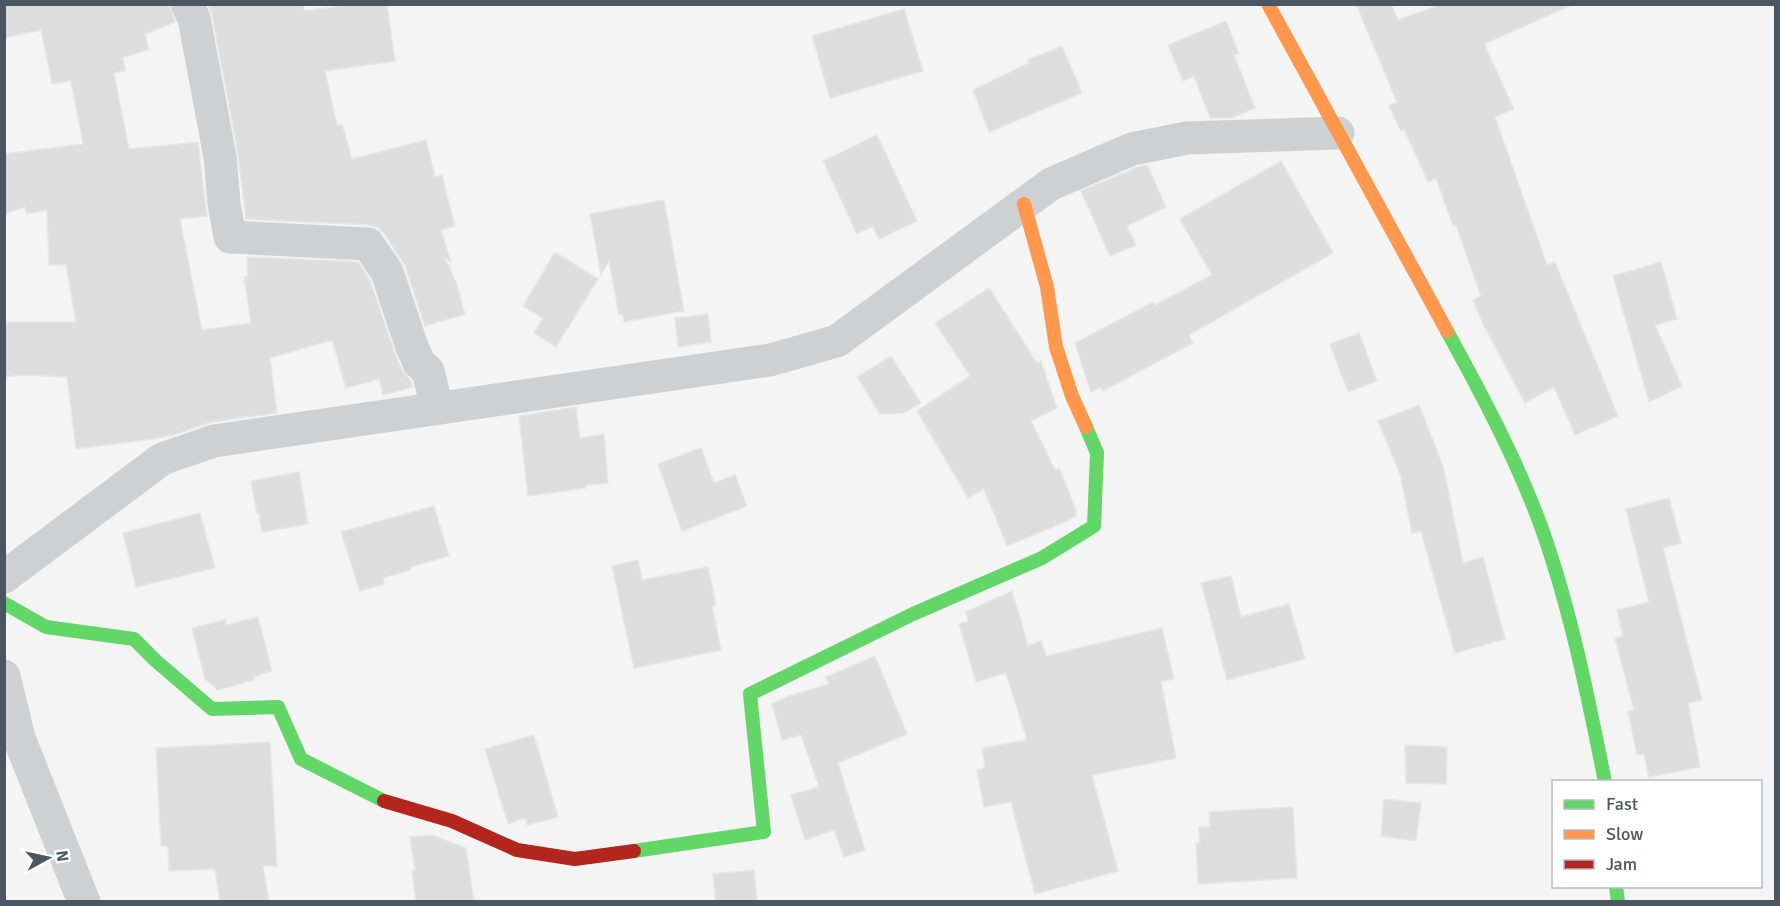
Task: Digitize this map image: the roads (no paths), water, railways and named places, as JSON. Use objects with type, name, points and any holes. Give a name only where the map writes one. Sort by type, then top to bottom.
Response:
[{"type":"street","points":[[187,4],[194,18],[220,157],[230,237],[368,244],[387,272],[411,344],[419,363],[428,371],[437,408]]},
{"type":"street","points":[[1268,4],[1493,415],[1528,494],[1552,562],[1574,636],[1591,706],[1605,780]]},
{"type":"street","points":[[4,577],[162,459],[214,441],[770,360],[837,341],[1051,184],[1132,149],[1187,138],[1338,133]]},
{"type":"street","points":[[4,603],[46,627],[134,639],[212,709],[278,707],[301,759],[381,800],[452,821],[517,849],[575,860],[764,832],[750,693],[913,614],[1042,558],[1094,526],[1097,453],[1072,396],[1056,347],[1047,287],[1024,204]]},
{"type":"street","points":[[4,676],[19,738],[84,902]]}]
